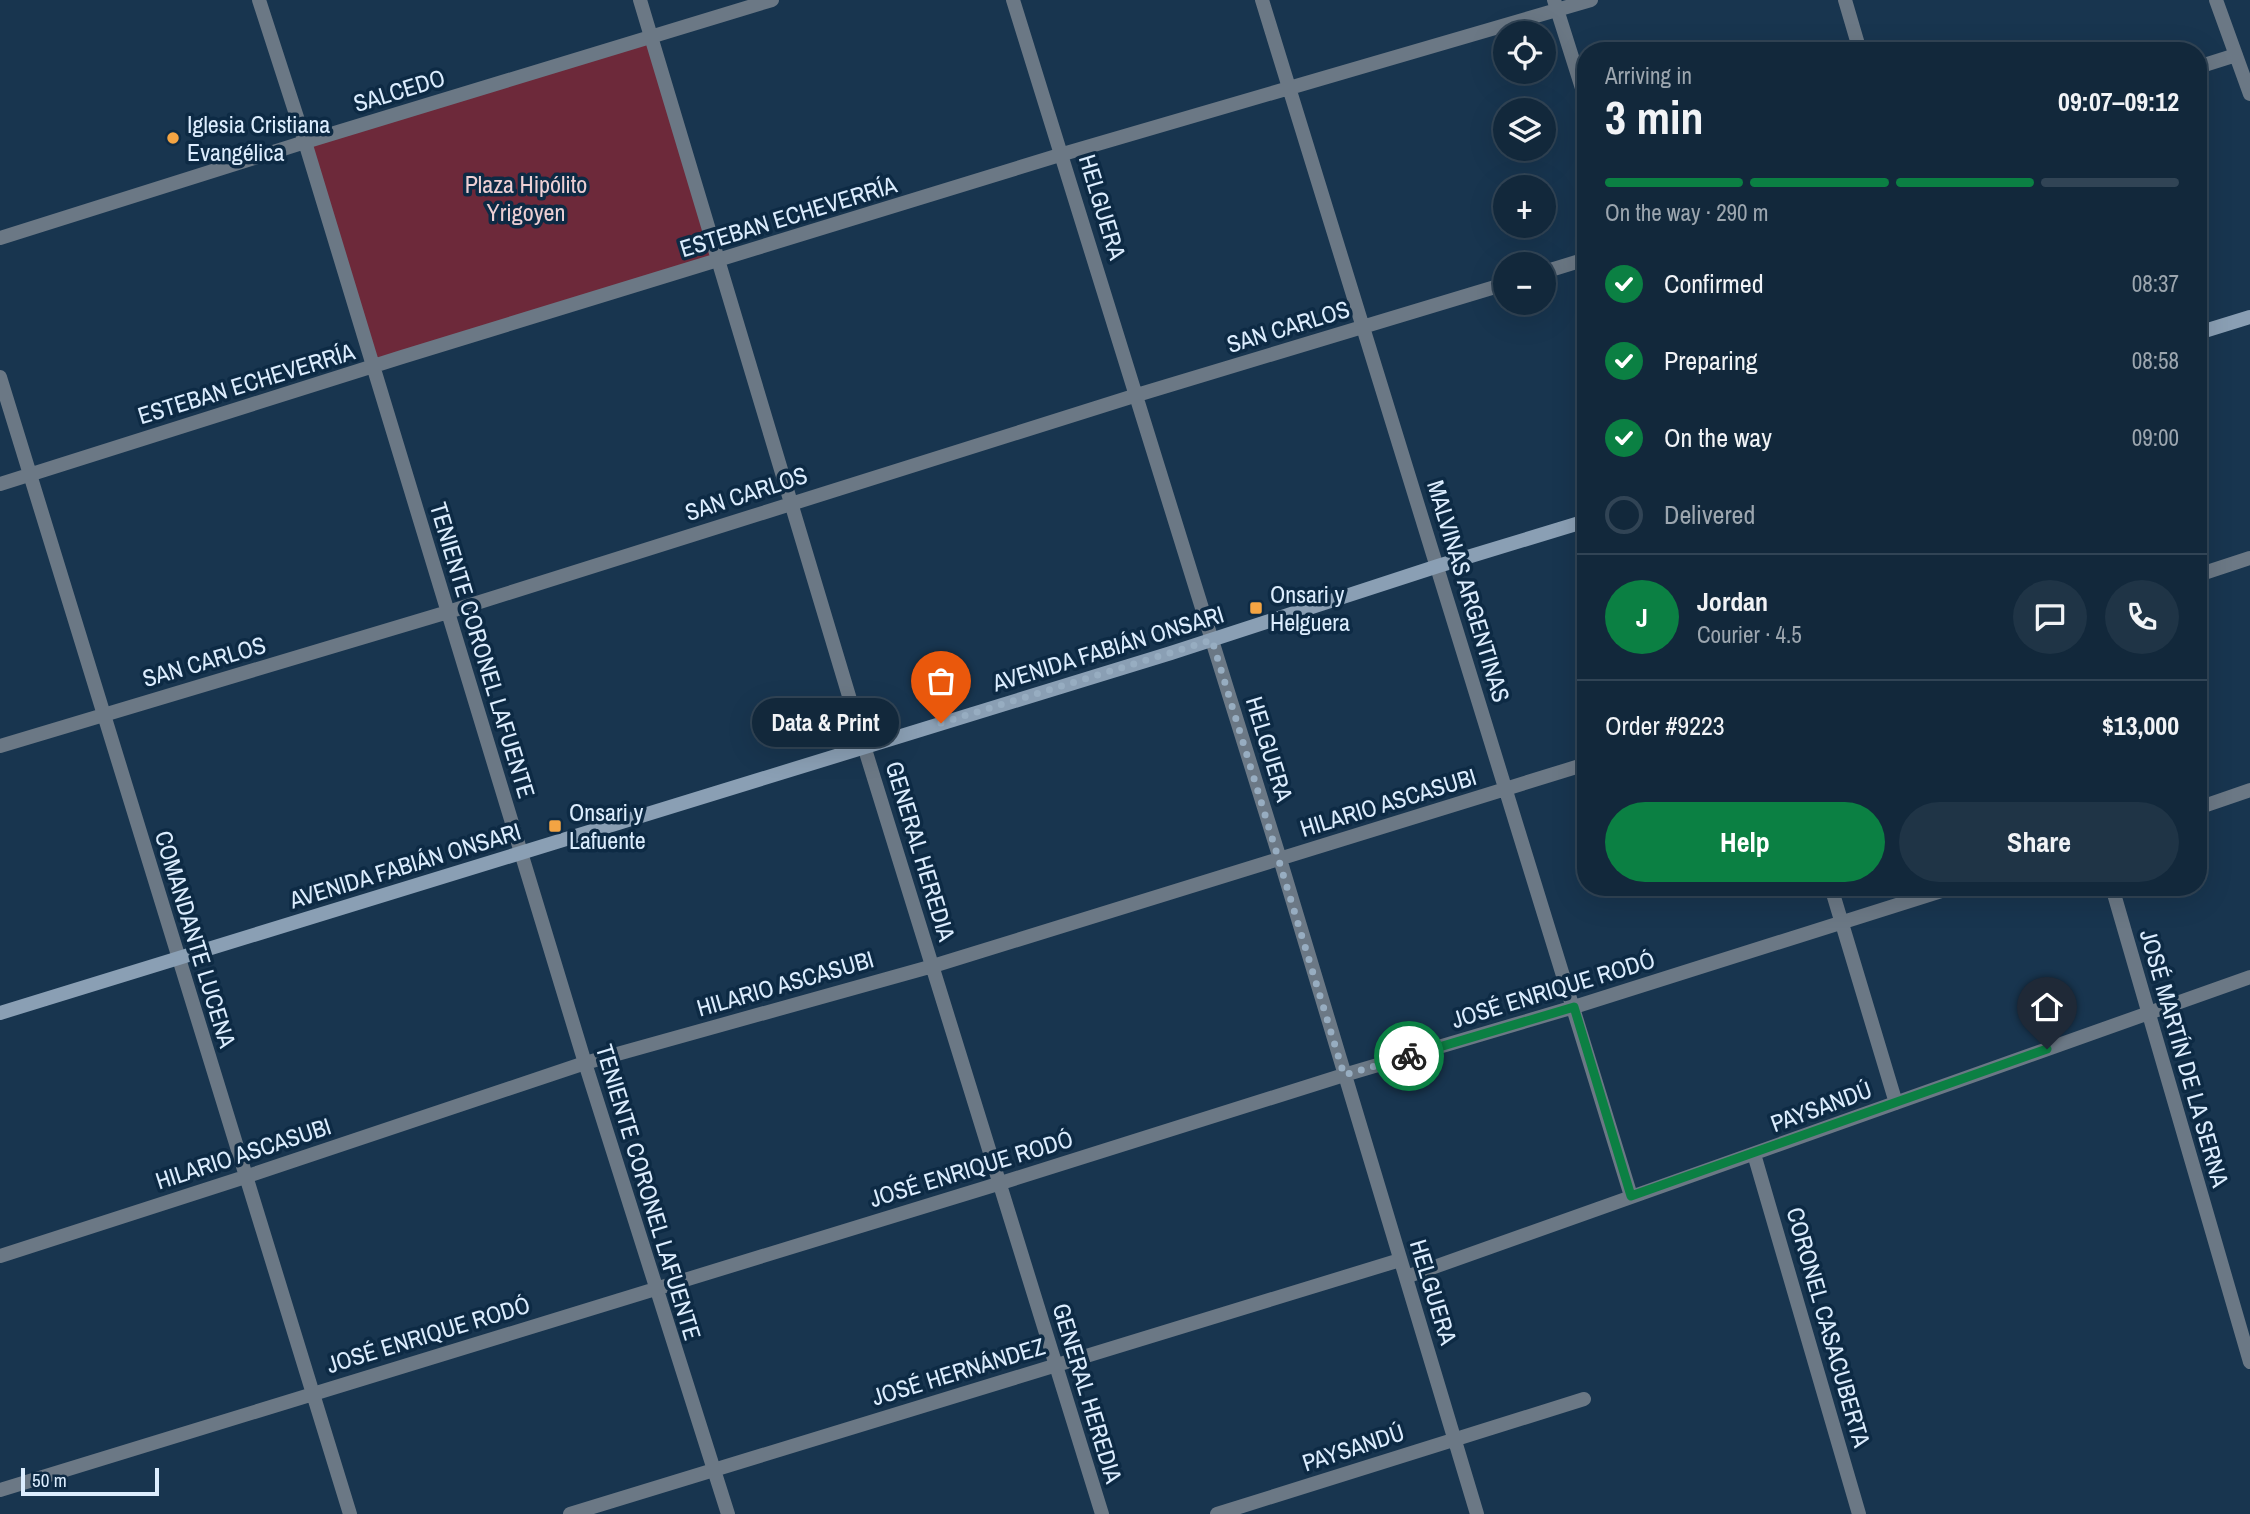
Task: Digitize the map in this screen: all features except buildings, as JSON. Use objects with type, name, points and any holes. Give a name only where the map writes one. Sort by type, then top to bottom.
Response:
[{"type":"street","name":"TENIENTE CORONEL LAFUENTE","points":[[259,0],[305,142],[654,1288],[728,1514]]},
{"type":"street","name":"GENERAL HEREDIA","points":[[640,0],[864,746],[1102,1514]]},
{"type":"street","name":"SALCEDO","points":[[0,238],[772,0]]},
{"type":"street","name":"HELGUERA","points":[[1013,0],[1280,859],[1477,1514]]},
{"type":"street","name":"MALVINAS ARGENTINAS","points":[[1262,0],[1631,1196]]},
{"type":"street","name":"ESTEBAN ECHEVERRÍA","points":[[0,484],[717,261],[1556,5],[1591,0]]},
{"type":"street","points":[[1845,0],[1857,42]]},
{"type":"street","points":[[2216,0],[2250,94]]},
{"type":"street","points":[[1556,5],[1577,72]]},
{"type":"street","points":[[2207,64],[2236,55]]},
{"type":"street","points":[[1556,268],[1577,262]]},
{"type":"street","name":"SAN CARLOS","points":[[0,746],[448,612],[1137,395],[1493,288]]},
{"type":"street","points":[[2207,330],[2250,317]]},
{"type":"street","name":"COMANDANTE LUCENA","points":[[0,377],[244,1177],[350,1514]]},
{"type":"street","name":"AVENIDA FABIÁN ONSARI","points":[[0,1013],[1212,640],[1577,524]]},
{"type":"street","points":[[2207,572],[2250,558]]},
{"type":"street","name":"HILARIO ASCASUBI","points":[[0,1256],[585,1063],[933,966],[1577,767]]},
{"type":"street","points":[[2207,805],[2250,790]]},
{"type":"street","points":[[1834,896],[1896,1103]]},
{"type":"street","name":"JOSÉ ENRIQUE RODÓ","points":[[0,1490],[1344,1075],[1574,1007],[1924,896]]},
{"type":"street","name":"JOSÉ MARTÍN DE LA SERNA","points":[[2114,896],[2250,1362]]},
{"type":"street","name":"PAYSANDÚ","points":[[1406,1277],[2250,977]]},
{"type":"street","name":"CORONEL CASACUBERTA","points":[[1754,1154],[1859,1514]]},
{"type":"street","name":"JOSÉ HERNÁNDEZ","points":[[570,1514],[1400,1260]]},
{"type":"street","name":"PAYSANDÚ","points":[[1217,1514],[1584,1399]]},
{"type":"green space","name":"Plaza Hipólito Yrigoyen","points":[[651,37],[717,262],[374,367],[305,142]]},
{"type":"way so far","points":[[941,723],[1212,640],[1344,1075],[1409,1056]]},
{"type":"place","name":"Iglesia Cristiana Evangélica","points":[[173,138]]},
{"type":"place","name":"Onsari y Helguera","points":[[1256,608]]},
{"type":"place","name":"Data & Print","points":[[941,723]]},
{"type":"place","name":"Onsari y Lafuente","points":[[555,826]]},
{"type":"route","points":[[1409,1056],[1574,1007],[1631,1196],[2047,1049]]}]
